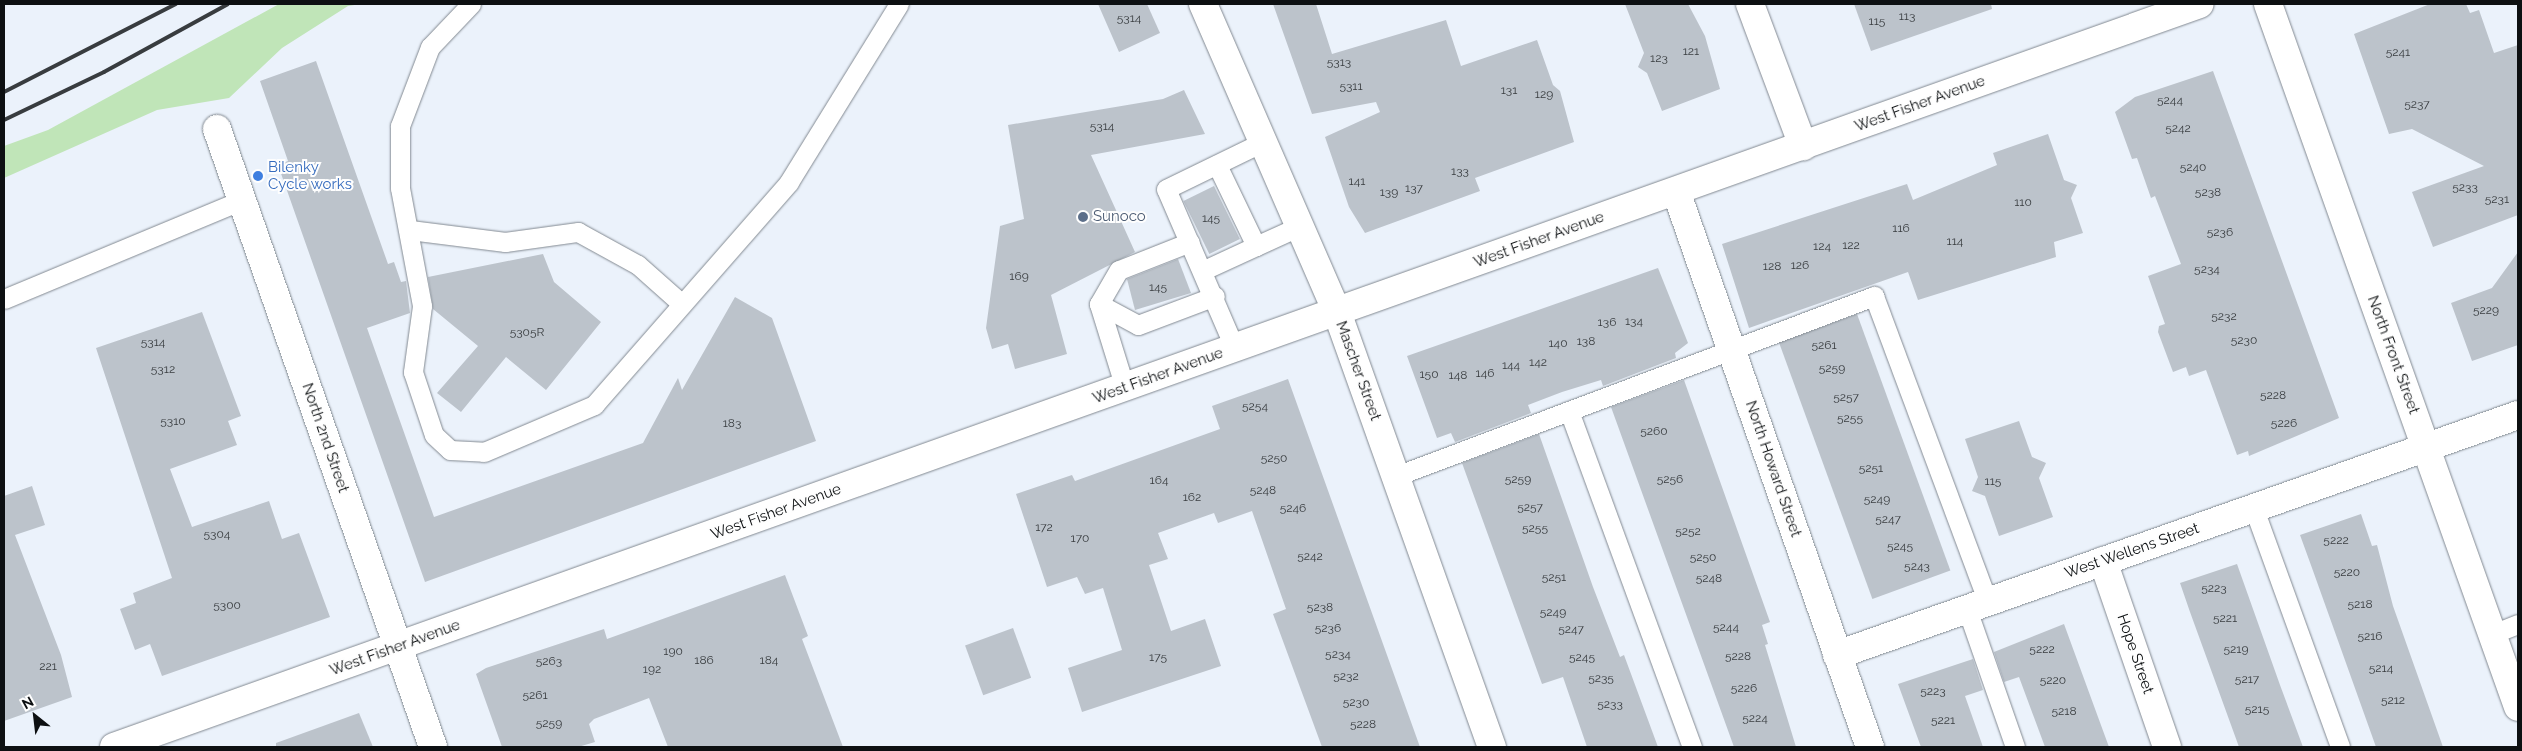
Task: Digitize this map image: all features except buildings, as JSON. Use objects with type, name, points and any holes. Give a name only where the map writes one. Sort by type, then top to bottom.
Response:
[{"type":"street","name":"Mascher Street","points":[[1203,4],[1337,312],[1492,747]]},
{"type":"street","points":[[1750,4],[1803,146]]},
{"type":"street","name":"West Fisher Avenue","points":[[114,747],[2200,4]]},
{"type":"street","name":"North Front Street","points":[[2268,4],[2518,707]]},
{"type":"street","name":"North 2nd Street","points":[[217,129],[433,747]]},
{"type":"street","name":"North Howard Street","points":[[1676,191],[1870,747]]},
{"type":"street","name":"West Wellens Street","points":[[1837,655],[2518,415]]},
{"type":"street","name":"Hope Street","points":[[2103,561],[2167,747]]},
{"type":"lane","points":[[471,4],[430,47],[400,126],[400,188],[410,230],[422,306],[413,372],[434,435],[450,450],[484,452],[594,405],[788,182],[898,4]]},
{"type":"lane","points":[[1235,349],[1204,270],[1166,189],[1263,142]]},
{"type":"lane","points":[[1217,165],[1256,246]]},
{"type":"lane","points":[[4,299],[242,200]]},
{"type":"lane","points":[[1204,270],[1300,226]]},
{"type":"lane","points":[[410,230],[505,242],[578,232],[638,265],[681,303]]},
{"type":"lane","points":[[1125,388],[1098,304],[1119,270],[1190,242]]},
{"type":"lane","points":[[1098,304],[1138,325],[1215,296]]},
{"type":"lane","points":[[1396,476],[1874,296],[1977,606],[2015,747]]},
{"type":"lane","points":[[1569,411],[1692,747]]},
{"type":"lane","points":[[2254,509],[2340,747]]},
{"type":"lane","points":[[2492,634],[2518,624]]},
{"type":"green space","points":[[279,4],[361,4],[348,6],[282,48],[229,98],[157,110],[4,178],[4,146],[48,130]]},
{"type":"railway","points":[[4,92],[176,4]]},
{"type":"railway","points":[[4,120],[104,72],[228,4]]},
{"type":"place","name":"Bilenky Cycle works","points":[[258,176]]},
{"type":"place","name":"Sunoco","points":[[1083,217]]}]
